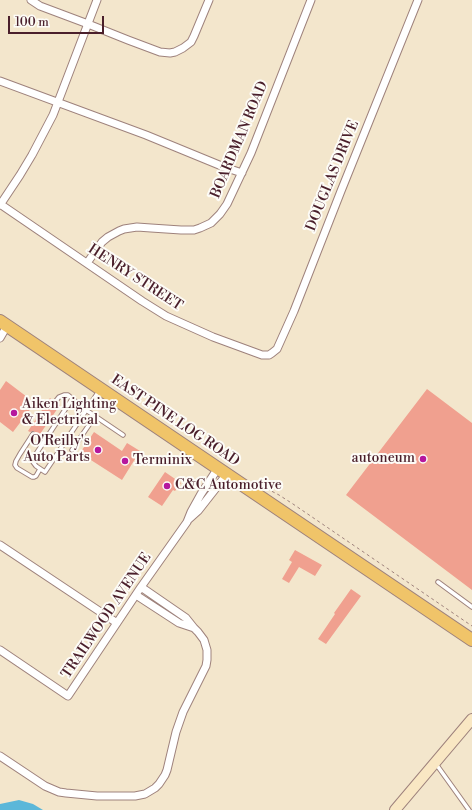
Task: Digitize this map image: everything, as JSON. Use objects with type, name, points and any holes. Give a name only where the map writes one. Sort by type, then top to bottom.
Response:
[{"type":"main road","name":"EAST PINE LOG ROAD","points":[[4,324],[472,640]]},
{"type":"street","points":[[31,0],[40,6],[165,53],[175,52],[184,48],[191,42],[209,0]]},
{"type":"street","points":[[0,204],[32,155],[53,115],[97,0]]},
{"type":"street","name":"BOARDMAN ROAD","points":[[87,263],[102,242],[113,234],[124,229],[137,227],[188,230],[200,228],[216,219],[224,210],[251,153],[311,0]]},
{"type":"street","name":"DOUGLAS DRIVE","points":[[266,355],[277,349],[294,311],[336,202],[418,0]]},
{"type":"street","points":[[0,81],[146,135],[242,173]]},
{"type":"street","name":"HENRY STREET","points":[[0,204],[166,316],[213,337],[262,355],[266,355]]},
{"type":"street","points":[[0,338],[4,324]]},
{"type":"street","name":"TRAILWOOD AVENUE","points":[[0,650],[68,696],[141,587],[187,522],[198,511],[222,471]]},
{"type":"street","points":[[0,545],[116,623]]},
{"type":"street","points":[[0,756],[40,783],[59,792],[129,797],[140,796],[159,784],[165,775],[183,712],[206,666],[207,655],[206,645],[201,636],[186,618],[141,587]]},
{"type":"street","points":[[136,595],[179,624],[194,628]]},
{"type":"street","points":[[395,810],[472,719]]},
{"type":"lane","points":[[72,399],[34,457],[33,462],[45,472],[100,389]]},
{"type":"lane","points":[[55,402],[59,397],[64,395],[68,396],[123,435]]},
{"type":"lane","points":[[72,450],[95,416]]},
{"type":"lane","points":[[33,434],[15,465],[17,468],[32,477],[36,476],[40,469]]},
{"type":"lane","points":[[438,582],[472,607]]},
{"type":"lane","points":[[435,763],[468,810]]},
{"type":"path","points":[[238,481],[258,483],[279,495],[472,626]]},
{"type":"water","points":[[19,800],[33,804],[43,810],[0,810],[0,804]]},
{"type":"building","name":"Aiken Lighting & Electrical","points":[[6,381],[35,403],[13,432],[0,422],[0,390]]},
{"type":"building","name":"autoneum","points":[[427,389],[472,423],[472,590],[346,495]]},
{"type":"building","points":[[50,398],[53,405],[60,405],[38,437],[36,436],[35,432],[28,431]]},
{"type":"building","points":[[94,432],[122,451],[127,443],[140,451],[122,480],[80,453]]},
{"type":"building","name":"C&C Automotive","points":[[165,472],[181,483],[175,491],[173,490],[162,506],[148,497]]},
{"type":"building","points":[[295,550],[322,565],[315,576],[299,567],[289,583],[282,579],[292,562],[289,560]]},
{"type":"building","points":[[351,589],[361,596],[326,644],[318,639]]},
{"type":"place","name":"Aiken Lighting & Electrical","points":[[14,413]]},
{"type":"place","name":"O'Reilly's Auto Parts","points":[[98,450]]},
{"type":"place","name":"autoneum","points":[[423,459]]},
{"type":"place","name":"Terminix","points":[[125,461]]},
{"type":"place","name":"C&C Automotive","points":[[167,486]]}]
